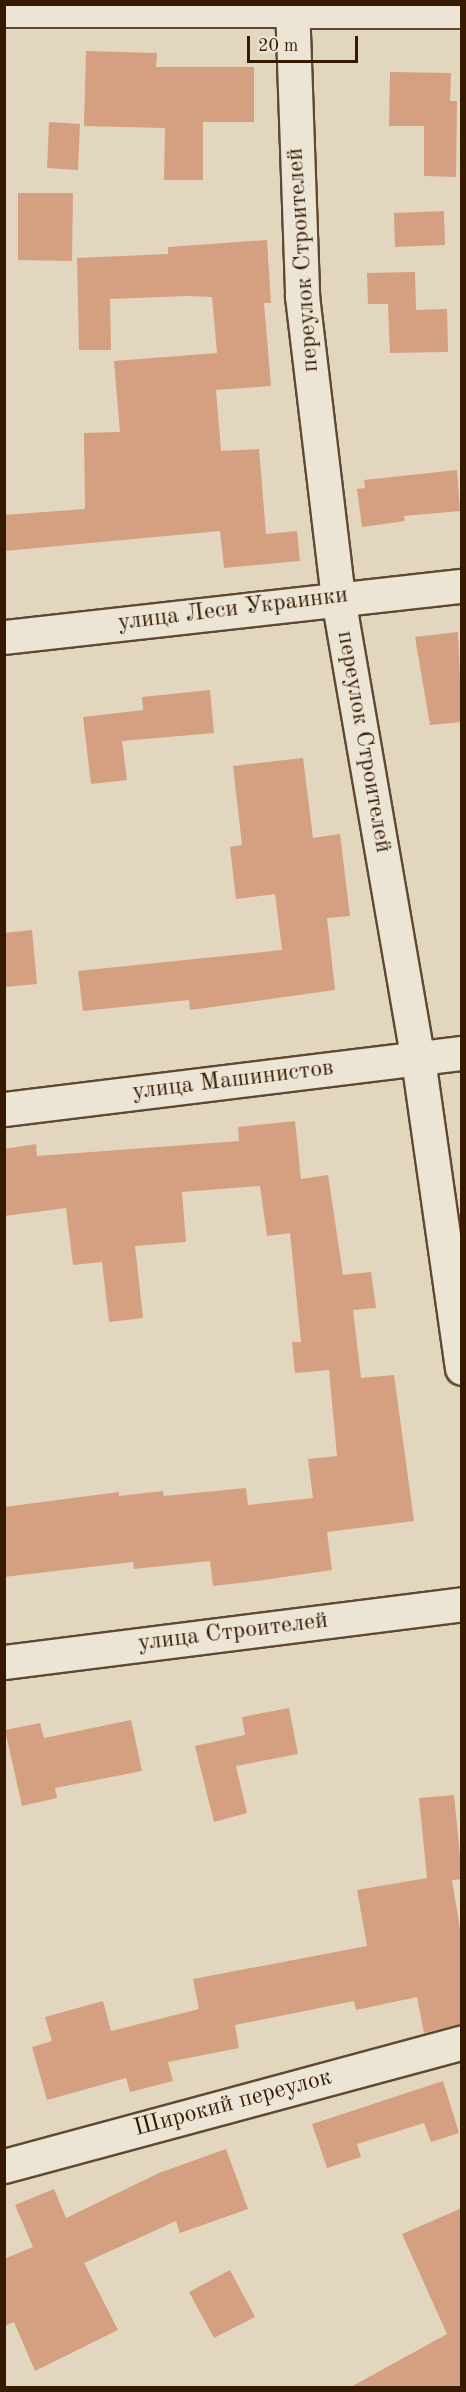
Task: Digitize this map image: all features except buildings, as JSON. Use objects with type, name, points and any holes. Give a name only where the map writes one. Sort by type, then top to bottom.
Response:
[{"type":"street","points":[[4,10],[292,7],[462,11]]},
{"type":"street","name":"переулок Строителей","points":[[292,7],[302,296],[338,598],[418,1059],[462,1368]]},
{"type":"street","name":"улица Леси Украинки","points":[[4,637],[462,586]]},
{"type":"street","name":"улица Машинистов","points":[[4,1109],[462,1053]]},
{"type":"street","name":"улица Строителей","points":[[4,1662],[462,1604]]},
{"type":"street","name":"Широкий переулок","points":[[4,2166],[462,2042]]}]
